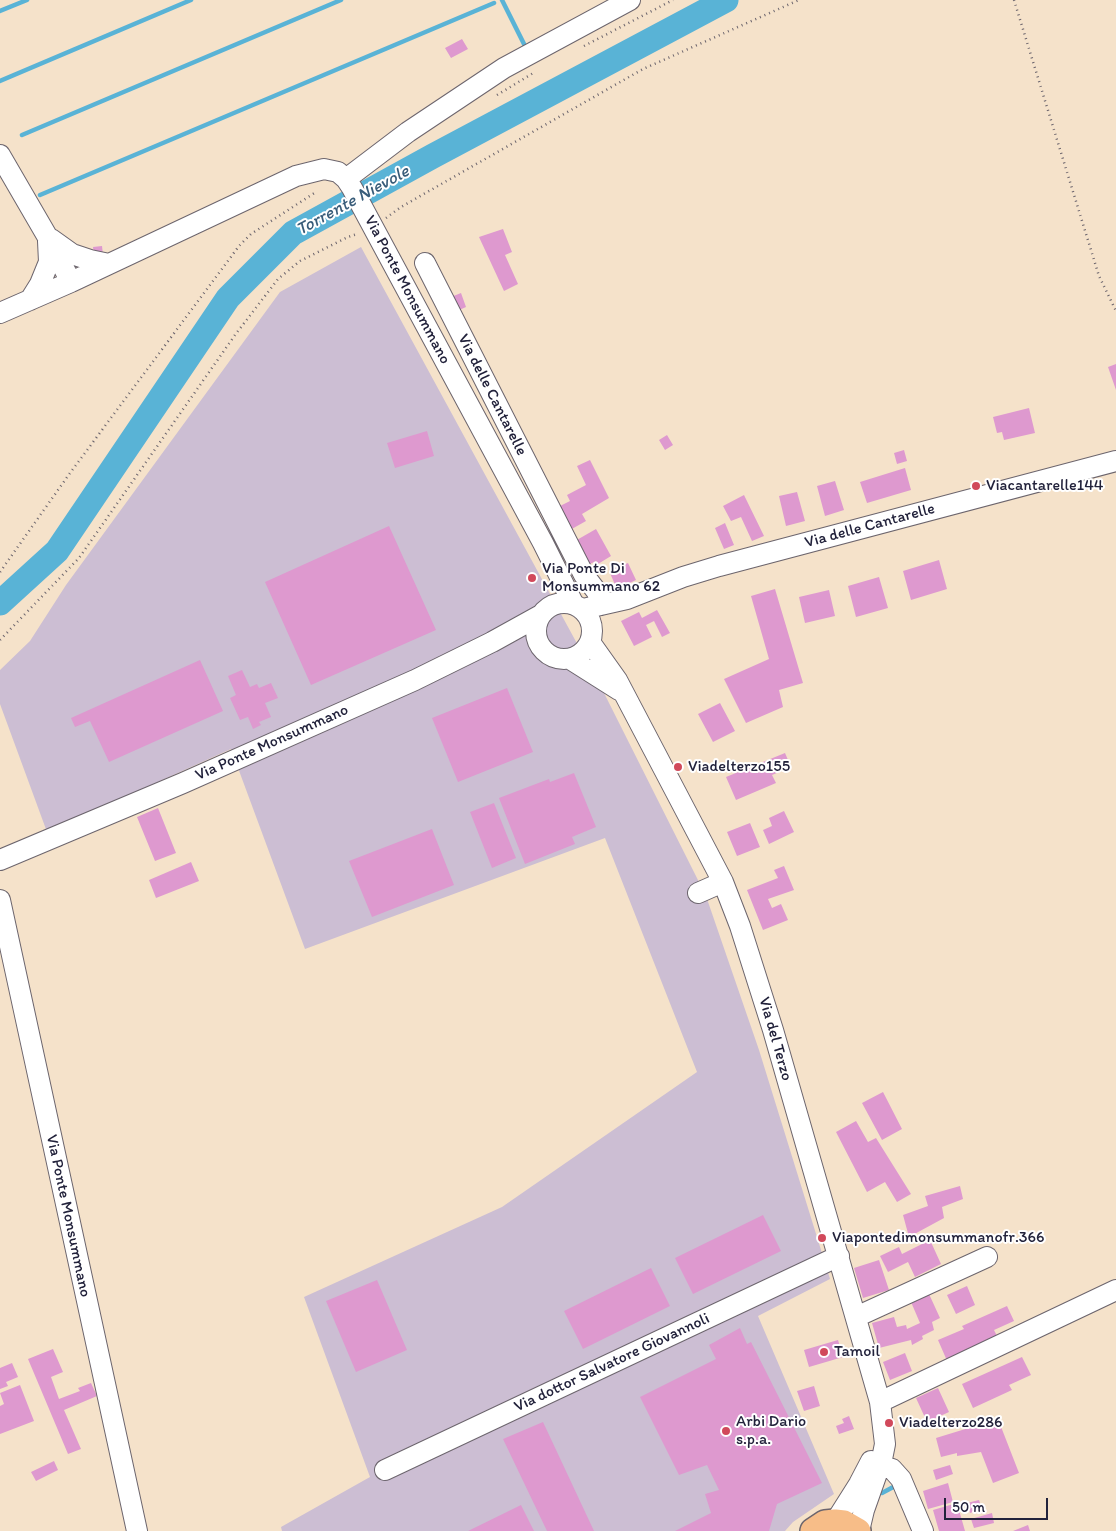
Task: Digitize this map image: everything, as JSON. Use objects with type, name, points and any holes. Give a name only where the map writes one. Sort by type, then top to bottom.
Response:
[{"type":"main road","points":[[824,1526],[852,1526],[859,1531]]},
{"type":"street","points":[[0,313],[71,282],[296,176],[324,169],[338,172],[349,184],[408,132],[504,68],[630,0]]},
{"type":"street","points":[[0,155],[71,282]]},
{"type":"street","name":"Via Ponte Monsummano","points":[[349,184],[545,547],[585,606]]},
{"type":"street","points":[[47,236],[72,254],[109,264]]},
{"type":"street","points":[[30,300],[40,284],[49,262],[47,236]]},
{"type":"street","name":"Via delle Cantarelle","points":[[425,263],[562,533],[584,575],[597,592],[585,606]]},
{"type":"street","name":"Via delle Cantarelle","points":[[585,606],[627,599],[683,576],[1116,462]]},
{"type":"street","points":[[562,533],[545,547],[550,568],[544,611],[536,624],[536,636],[542,648],[553,657],[570,659],[624,694]]},
{"type":"street","name":"Via delle Cantarelle","points":[[591,634],[627,599]]},
{"type":"street","points":[[544,611],[560,602],[585,606],[591,634],[580,654],[570,659]]},
{"type":"street","name":"Via Ponte Monsummano","points":[[0,860],[183,783],[415,680],[492,642],[544,611]]},
{"type":"street","name":"Via del Terzo","points":[[591,634],[723,882],[740,926],[770,1021],[880,1402],[885,1444],[880,1466],[864,1510],[859,1531]]},
{"type":"street","points":[[492,642],[542,648]]},
{"type":"street","points":[[698,893],[723,882]]},
{"type":"street","name":"Via Ponte Monsummano","points":[[0,900],[137,1531]]},
{"type":"street","name":"Via dottor Salvatore Giovannoli","points":[[385,1470],[839,1256]]},
{"type":"street","points":[[856,1316],[988,1257]]},
{"type":"street","points":[[880,1402],[1116,1290]]},
{"type":"street","points":[[824,1526],[859,1484],[872,1458],[882,1424]]},
{"type":"street","points":[[880,1466],[892,1469],[902,1479],[923,1531]]},
{"type":"path","points":[[576,50],[673,0]]},
{"type":"path","points":[[0,640],[79,558],[235,335],[278,279],[300,261],[373,226],[401,207],[643,69],[799,0]]},
{"type":"path","points":[[1014,0],[1099,276],[1116,311]]},
{"type":"path","points":[[490,99],[541,68]]},
{"type":"path","points":[[0,572],[76,465],[239,246],[251,234],[316,192]]},
{"type":"shaded area","points":[[361,247],[604,693],[706,896],[759,1050],[830,1279],[758,1316],[834,1494],[793,1522],[785,1531],[282,1531],[281,1527],[370,1477],[304,1297],[502,1207],[697,1072],[605,838],[305,949],[231,749],[47,832],[0,704],[0,670],[30,641],[66,585],[280,292]]},
{"type":"building","points":[[462,39],[468,49],[451,58],[445,48]]},
{"type":"building","points":[[503,229],[512,252],[505,255],[518,284],[504,291],[479,237]]},
{"type":"building","points":[[102,246],[103,255],[94,256],[93,247]]},
{"type":"building","points":[[461,293],[466,307],[457,311],[451,297]]},
{"type":"building","points":[[1116,364],[1116,390],[1108,367]]},
{"type":"building","points":[[1029,408],[1035,433],[1004,440],[1002,432],[997,433],[993,417]]},
{"type":"building","points":[[427,431],[434,456],[395,468],[387,443]]},
{"type":"building","points":[[667,435],[673,445],[665,450],[659,440]]},
{"type":"building","points":[[904,450],[907,461],[897,464],[894,453]]},
{"type":"building","points":[[590,460],[609,498],[582,514],[586,521],[570,530],[558,507],[570,501],[567,495],[586,485],[577,466]]},
{"type":"building","points":[[905,468],[911,490],[867,503],[860,482]]},
{"type":"building","points":[[835,481],[844,510],[825,516],[817,486]]},
{"type":"building","points":[[797,492],[805,521],[786,526],[779,496]]},
{"type":"building","points":[[744,495],[764,536],[752,541],[741,517],[731,521],[723,506]]},
{"type":"building","points":[[725,523],[734,545],[724,549],[715,528]]},
{"type":"building","points":[[389,526],[436,630],[311,685],[265,582]]},
{"type":"building","points":[[596,529],[611,556],[598,564],[596,561],[588,565],[575,541]]},
{"type":"building","points":[[939,560],[947,589],[911,600],[903,571]]},
{"type":"building","points":[[628,563],[636,580],[617,589],[609,571]]},
{"type":"building","points":[[879,577],[888,608],[856,617],[848,586]]},
{"type":"building","points":[[775,589],[803,683],[779,690],[783,707],[746,723],[724,679],[769,659],[751,596]]},
{"type":"building","points":[[829,590],[835,616],[805,623],[799,597]]},
{"type":"building","points":[[657,610],[670,633],[662,637],[654,621],[646,625],[652,637],[634,646],[621,621],[639,612],[642,618]]},
{"type":"building","points":[[200,660],[223,711],[109,762],[90,721],[75,727],[71,718]]},
{"type":"building","points":[[242,670],[250,687],[257,684],[259,688],[271,683],[278,698],[265,703],[271,717],[259,722],[261,725],[253,729],[248,717],[240,720],[230,698],[236,695],[228,676]]},
{"type":"building","points":[[507,688],[533,752],[458,782],[432,718]]},
{"type":"building","points":[[720,703],[735,731],[713,742],[698,714]]},
{"type":"building","points":[[785,753],[791,767],[772,775],[776,783],[736,800],[726,777]]},
{"type":"building","points":[[574,773],[596,827],[572,837],[575,844],[525,864],[499,798],[549,779],[550,782]]},
{"type":"building","points":[[494,803],[516,858],[492,868],[470,812]]},
{"type":"building","points":[[158,808],[176,853],[155,861],[137,817]]},
{"type":"building","points":[[784,811],[794,832],[769,844],[763,830],[772,826],[769,818]]},
{"type":"building","points":[[750,823],[760,847],[737,856],[727,832]]},
{"type":"building","points":[[432,829],[454,885],[372,917],[349,861]]},
{"type":"building","points":[[191,862],[199,881],[156,898],[149,880]]},
{"type":"building","points":[[784,866],[794,890],[768,899],[772,908],[781,904],[788,920],[763,930],[747,890],[778,878],[774,870]]},
{"type":"building","points":[[883,1092],[902,1129],[882,1140],[862,1103]]},
{"type":"building","points":[[856,1121],[868,1142],[876,1138],[911,1194],[897,1202],[885,1182],[867,1192],[836,1132]]},
{"type":"building","points":[[960,1186],[963,1199],[942,1207],[944,1218],[909,1237],[903,1215],[928,1206],[925,1196]]},
{"type":"building","points":[[763,1215],[781,1251],[693,1294],[675,1258]]},
{"type":"building","points":[[930,1240],[941,1264],[915,1277],[908,1262],[888,1272],[880,1256],[899,1247],[902,1254]]},
{"type":"building","points":[[879,1260],[889,1290],[863,1298],[854,1268]]},
{"type":"building","points":[[651,1268],[670,1306],[583,1349],[564,1311]]},
{"type":"building","points":[[377,1280],[407,1350],[356,1372],[326,1301]]},
{"type":"building","points":[[967,1286],[975,1305],[956,1314],[947,1295]]},
{"type":"building","points":[[929,1294],[940,1318],[932,1322],[934,1330],[922,1336],[923,1339],[912,1345],[911,1340],[879,1348],[872,1323],[894,1317],[897,1327],[906,1325],[907,1329],[920,1323],[911,1302]]},
{"type":"building","points":[[1007,1306],[1014,1321],[994,1330],[998,1338],[948,1363],[938,1340],[964,1329],[962,1326]]},
{"type":"building","name":"Arbi Dario s.p.a.","points":[[740,1328],[747,1344],[751,1342],[822,1483],[777,1504],[769,1531],[675,1531],[711,1513],[705,1494],[719,1490],[707,1465],[679,1475],[640,1397],[716,1359],[709,1345]]},
{"type":"building","points":[[838,1340],[843,1357],[809,1367],[804,1350]]},
{"type":"building","points":[[53,1349],[63,1372],[51,1377],[59,1399],[80,1391],[78,1388],[91,1383],[97,1396],[64,1410],[81,1449],[68,1454],[28,1359]]},
{"type":"building","points":[[905,1353],[912,1371],[890,1380],[883,1362]]},
{"type":"building","points":[[1022,1357],[1031,1375],[1009,1385],[1012,1390],[973,1408],[962,1384]]},
{"type":"building","points":[[12,1363],[18,1377],[6,1382],[8,1386],[0,1389],[0,1368]]},
{"type":"building","points":[[20,1385],[34,1421],[0,1434],[0,1406],[4,1404],[0,1393]]},
{"type":"building","points":[[814,1386],[820,1406],[804,1411],[797,1391]]},
{"type":"building","points":[[938,1388],[949,1412],[927,1422],[916,1398]]},
{"type":"building","points":[[849,1416],[854,1429],[839,1434],[836,1426],[844,1423],[842,1419]]},
{"type":"building","points":[[998,1419],[1019,1473],[993,1483],[981,1452],[957,1456],[957,1453],[941,1457],[936,1438]]},
{"type":"building","points":[[543,1422],[594,1531],[547,1531],[503,1439]]},
{"type":"building","points":[[54,1461],[58,1470],[36,1481],[31,1472]]},
{"type":"building","points":[[950,1465],[953,1474],[936,1480],[933,1470]]},
{"type":"building","points":[[948,1483],[953,1502],[928,1509],[923,1491]]},
{"type":"building","points":[[979,1500],[982,1509],[970,1513],[967,1503]]},
{"type":"building","points":[[957,1503],[965,1531],[939,1531],[933,1510]]},
{"type":"building","points":[[521,1505],[534,1531],[468,1531]]},
{"type":"building","points":[[992,1513],[994,1523],[974,1528],[971,1519]]},
{"type":"building","points":[[1028,1525],[1030,1531],[1013,1531]]},
{"type":"waterway","points":[[0,11],[27,0]]},
{"type":"waterway","points":[[0,81],[191,0]]},
{"type":"waterway","points":[[22,135],[341,0]]},
{"type":"waterway","points":[[502,0],[526,48]]},
{"type":"waterway","name":"Torrente Nievole","points":[[0,603],[57,551],[228,298],[293,233],[726,0]]},
{"type":"waterway","points":[[40,195],[494,3]]},
{"type":"waterway","points":[[882,1493],[897,1485]]},
{"type":"place","name":"Viacantarelle144","points":[[976,486]]},
{"type":"place","name":"Via Ponte Di Monsummano 62","points":[[532,578]]},
{"type":"place","name":"Viadelterzo155","points":[[678,767]]},
{"type":"place","name":"Viapontedimonsummanofr.366","points":[[822,1238]]},
{"type":"place","name":"Tamoil","points":[[824,1352]]},
{"type":"place","name":"Viadelterzo286","points":[[889,1423]]},
{"type":"place","name":"Arbi Dario s.p.a.","points":[[726,1431]]}]
